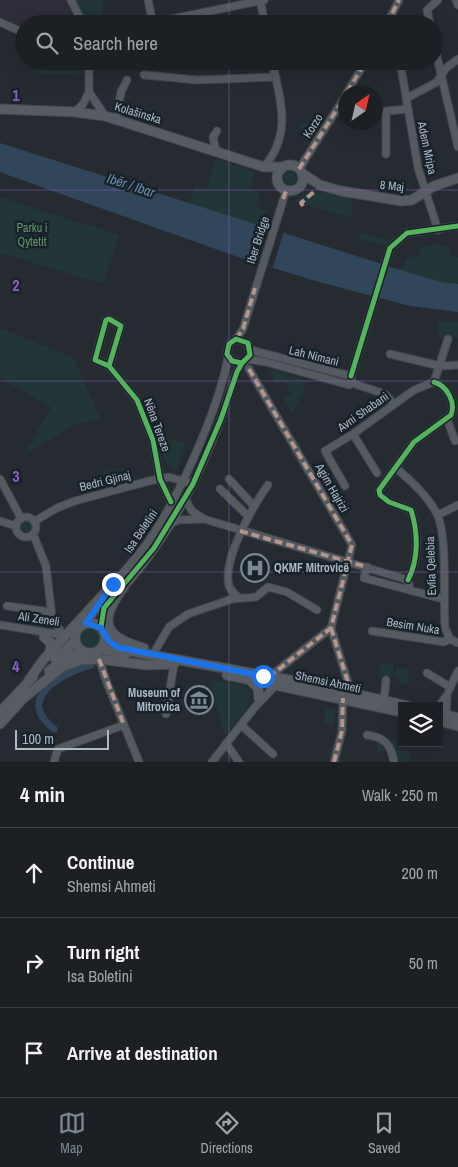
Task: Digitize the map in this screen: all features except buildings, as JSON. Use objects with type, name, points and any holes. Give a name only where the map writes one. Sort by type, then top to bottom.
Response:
[{"type":"main road","name":"Kolašinska","points":[[0,109],[74,112],[105,116],[264,167],[283,167]]},
{"type":"main road","points":[[290,165],[301,171],[303,183],[297,190],[285,195],[277,179],[278,172],[283,167],[290,165]]},
{"type":"main road","name":"Kolašinska","points":[[264,167],[277,179]]},
{"type":"main road","name":"8 Maj","points":[[301,171],[320,185]]},
{"type":"main road","name":"8 Maj","points":[[297,190],[320,185],[402,201],[419,197],[426,190],[458,178]]},
{"type":"main road","points":[[29,680],[50,652],[69,637],[113,584]]},
{"type":"main road","points":[[124,587],[108,613],[110,630],[122,641],[155,651],[173,662]]},
{"type":"main road","points":[[0,712],[78,628],[86,623],[103,631],[104,645],[100,654],[62,667],[25,697]]},
{"type":"main road","name":"Shemsi Ahmeti","points":[[103,631],[117,647],[248,679],[274,680]]},
{"type":"main road","points":[[44,637],[51,643],[50,652]]},
{"type":"main road","points":[[69,637],[82,652]]},
{"type":"main road","points":[[0,724],[58,662],[71,654],[82,652],[100,654]]},
{"type":"main road","name":"Shemsi Ahmeti","points":[[100,654],[173,662],[398,704]]},
{"type":"main road","points":[[248,679],[258,688],[260,701]]},
{"type":"main road","name":"Shemsi Ahmeti","points":[[347,695],[398,711]]},
{"type":"main road","points":[[443,718],[458,718]]},
{"type":"main road","points":[[443,718],[458,726]]},
{"type":"street","points":[[71,0],[78,15]]},
{"type":"street","points":[[148,0],[149,15]]},
{"type":"street","points":[[189,15],[261,0],[264,15]]},
{"type":"street","points":[[392,15],[399,0]]},
{"type":"street","points":[[428,15],[427,10],[438,0]]},
{"type":"street","points":[[456,0],[458,5]]},
{"type":"street","points":[[0,22],[15,29]]},
{"type":"street","points":[[406,98],[436,82],[441,74],[458,58]]},
{"type":"street","points":[[74,112],[82,104],[89,92],[89,70]]},
{"type":"street","points":[[264,167],[272,156],[283,126],[283,112],[274,70]]},
{"type":"street","name":"Korzo","points":[[351,85],[361,70]]},
{"type":"street","name":"Adem Mripa","points":[[401,70],[418,168],[438,230]]},
{"type":"street","points":[[440,70],[458,147]]},
{"type":"street","points":[[144,75],[192,80],[276,77]]},
{"type":"street","points":[[116,119],[121,92],[127,80]]},
{"type":"street","points":[[89,92],[105,116]]},
{"type":"street","name":"Korzo","points":[[301,171],[338,108]]},
{"type":"street","name":"Adem Mripa","points":[[386,154],[386,111],[408,109]]},
{"type":"street","points":[[216,151],[213,137],[217,131]]},
{"type":"street","name":"Iber Bridge","points":[[243,329],[285,195]]},
{"type":"street","points":[[394,404],[385,394],[352,380],[370,309],[390,248],[407,233],[458,226]]},
{"type":"street","name":"Nëna Tereze","points":[[109,366],[121,326],[108,319],[106,320],[96,360],[109,366],[137,400],[153,440],[160,479]]},
{"type":"street","points":[[243,329],[246,342],[251,350],[247,360],[234,362],[228,357],[227,346],[236,339],[243,329]]},
{"type":"street","points":[[236,339],[246,342]]},
{"type":"street","points":[[448,339],[434,382],[446,389],[451,398],[453,412],[447,419],[455,441]]},
{"type":"street","name":"Lah Nimani","points":[[247,360],[348,385],[352,380],[251,350]]},
{"type":"street","points":[[390,354],[440,366],[458,365]]},
{"type":"street","name":"Isa Boletini","points":[[86,623],[113,584],[143,549],[171,502],[183,479],[214,404],[228,357]]},
{"type":"street","name":"Isa Boletini","points":[[103,631],[104,608],[124,587],[172,522],[194,484],[247,360]]},
{"type":"street","name":"Agim Hajrizi","points":[[249,368],[352,545],[331,628]]},
{"type":"street","name":"Avni Shabani","points":[[345,486],[325,451],[353,434],[424,384],[434,382]]},
{"type":"street","name":"Evlia Qelebia","points":[[408,580],[415,566],[416,547],[411,510],[389,502],[380,495],[379,490],[414,442],[428,430],[447,419]]},
{"type":"street","points":[[353,434],[377,473]]},
{"type":"street","name":"Evlia Qelebia","points":[[396,468],[427,498],[438,515],[443,540],[445,628],[450,639]]},
{"type":"street","points":[[171,502],[160,479],[183,479],[194,484]]},
{"type":"street","name":"Bedri Gjinaj","points":[[35,521],[57,508],[97,493],[118,491],[160,479]]},
{"type":"street","points":[[229,479],[254,506]]},
{"type":"street","points":[[0,480],[20,518]]},
{"type":"street","points":[[239,598],[230,588],[228,578],[240,531],[268,485]]},
{"type":"street","points":[[220,489],[248,516]]},
{"type":"street","points":[[185,499],[192,511],[204,519],[408,580],[410,590]]},
{"type":"street","points":[[438,515],[458,505]]},
{"type":"street","points":[[164,514],[172,522],[204,519]]},
{"type":"street","points":[[0,521],[16,526],[20,535],[27,537],[33,534],[36,529],[35,521],[27,516],[20,518],[16,526]]},
{"type":"street","points":[[33,534],[46,566],[51,612],[69,637]]},
{"type":"street","points":[[367,567],[364,578],[443,599]]},
{"type":"street","points":[[155,651],[169,627],[188,614],[239,598],[256,597],[266,588],[272,587],[287,592],[317,610]]},
{"type":"street","points":[[7,606],[51,612]]},
{"type":"street","name":"Ali Zeneli","points":[[0,625],[69,637]]},
{"type":"street","points":[[212,762],[274,680],[331,628],[347,695],[342,731],[334,762]]},
{"type":"street","name":"Ali Zeneli","points":[[0,630],[44,637],[69,637]]},
{"type":"street","name":"Besim Nuka","points":[[372,631],[444,642],[450,639]]},
{"type":"street","points":[[450,639],[458,643]]},
{"type":"street","points":[[100,654],[138,762]]},
{"type":"street","points":[[166,714],[173,662]]},
{"type":"street","points":[[443,713],[450,686],[458,671]]},
{"type":"street","points":[[427,673],[450,686]]},
{"type":"street","points":[[384,700],[386,680]]},
{"type":"street","points":[[442,702],[447,695]]},
{"type":"street","points":[[54,762],[58,748],[124,725]]},
{"type":"street","points":[[241,725],[273,754]]},
{"type":"street","points":[[367,735],[378,736],[389,743],[394,762]]},
{"type":"street","points":[[226,742],[239,762]]},
{"type":"shaded area","points":[[0,0],[68,0],[76,15],[15,15],[15,24],[0,16]]},
{"type":"green space","points":[[75,0],[103,0],[101,15],[82,15]]},
{"type":"green space","points":[[35,70],[84,70],[82,74],[78,75],[35,74]]},
{"type":"green space","points":[[300,122],[316,127],[311,137],[305,136],[299,126]]},
{"type":"green space","points":[[216,159],[255,172],[250,189],[260,192],[256,208],[266,211],[261,226],[189,204],[195,186],[206,189]]},
{"type":"green space","points":[[288,172],[292,172],[296,178],[292,184],[288,184],[284,180],[284,176]]},
{"type":"green space","points":[[307,192],[328,192],[351,198],[353,205],[351,218],[294,201]]},
{"type":"green space","name":"Parku i Qytetit","points":[[0,197],[119,235],[104,284],[0,253]]},
{"type":"green space","points":[[358,233],[390,240],[395,236],[397,240],[389,246],[360,240]]},
{"type":"green space","points":[[436,244],[450,247],[449,256],[458,257],[458,284],[442,282],[401,271],[407,258],[419,255],[421,248]]},
{"type":"green space","points":[[438,322],[458,322],[458,337],[438,337]]},
{"type":"green space","points":[[0,328],[74,358],[100,419],[74,425],[24,455],[51,407],[0,378]]},
{"type":"green space","points":[[269,370],[306,380],[304,391],[292,413],[284,398],[291,394],[284,381],[276,384]]},
{"type":"green space","points":[[156,434],[186,444],[178,468],[174,471],[167,466]]},
{"type":"green space","points":[[116,468],[122,482],[114,485],[102,473]]},
{"type":"green space","points":[[23,520],[29,520],[33,527],[29,534],[23,534],[19,530],[19,524]]},
{"type":"green space","points":[[90,628],[97,631],[100,638],[97,645],[90,648],[83,645],[80,638],[83,631]]},
{"type":"green space","points":[[380,663],[394,665],[393,676],[378,676]]},
{"type":"green space","points":[[396,668],[408,669],[408,684],[401,683],[395,676]]},
{"type":"green space","points":[[210,680],[246,685],[249,693],[248,706],[245,712],[224,735]]},
{"type":"green space","points":[[326,708],[336,709],[334,725],[324,724]]},
{"type":"green space","points":[[376,737],[397,740],[397,749],[409,753],[410,762],[402,762],[385,750],[377,752]]},
{"type":"water","name":"Ibër / Ibar","points":[[0,143],[407,272],[442,282],[458,284],[458,312],[410,306],[319,282],[238,257],[5,174],[0,172]]},
{"type":"pier","points":[[262,224],[284,231],[272,270],[249,263],[255,244],[252,241],[257,240]]},
{"type":"waterway","points":[[54,729],[43,718],[39,707],[40,698],[56,681],[67,674],[91,665]]},
{"type":"marked path","points":[[392,15],[399,0]]},
{"type":"marked path","points":[[351,85],[360,70]]},
{"type":"marked path","points":[[299,169],[338,108]]},
{"type":"marked path","points":[[283,199],[286,191]]},
{"type":"marked path","points":[[303,206],[301,203],[315,191]]},
{"type":"marked path","points":[[236,339],[243,329],[255,288]]},
{"type":"marked path","points":[[249,369],[352,545],[331,628]]},
{"type":"marked path","points":[[240,531],[367,567]]},
{"type":"marked path","points":[[331,628],[351,692]]},
{"type":"marked path","points":[[269,677],[331,628]]},
{"type":"marked path","points":[[99,659],[124,725]]},
{"type":"marked path","points":[[334,762],[342,731],[343,698]]},
{"type":"cycle path","points":[[351,376],[390,248],[407,233],[458,226]]},
{"type":"cycle path","points":[[109,366],[121,326],[109,319],[106,320],[95,360],[109,366],[137,400],[153,440],[160,479],[171,502]]},
{"type":"cycle path","points":[[101,627],[104,608],[154,548],[193,484],[221,419],[237,372],[250,355],[248,343],[236,339],[229,344],[227,354],[232,361],[242,363]]},
{"type":"cycle path","points":[[408,580],[416,554],[415,527],[411,510],[389,502],[380,495],[379,490],[414,442],[451,415],[452,405],[449,395],[443,387],[434,382]]},
{"type":"place","name":"QKMF Mitrovicë","points":[[255,568]]},
{"type":"place","name":"Museum of Mitrovica","points":[[199,700]]},
{"type":"route","points":[[113,584],[86,623],[97,624],[104,631],[108,640],[117,647],[263,676]]}]
